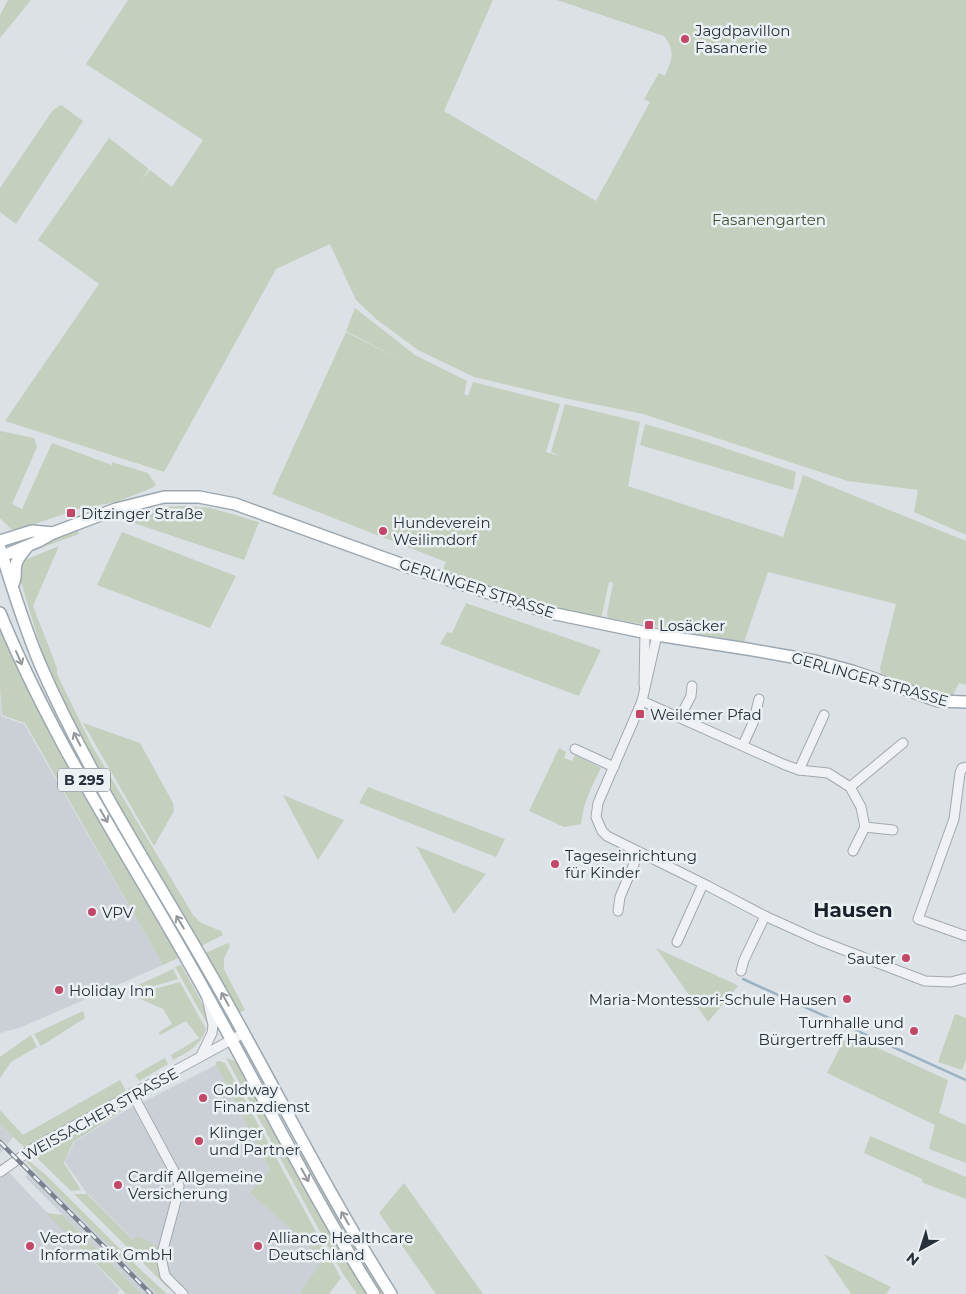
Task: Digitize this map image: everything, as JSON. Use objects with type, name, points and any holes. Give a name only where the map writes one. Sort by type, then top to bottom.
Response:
[{"type":"main road","name":"GERLINGER STRASSE","points":[[1,554],[28,546],[53,533],[108,511],[164,497],[199,497],[218,500],[264,514],[409,567],[551,613],[657,635],[815,661],[852,671],[938,701],[966,702]]},
{"type":"main road","name":"GERLINGER STRASSE","points":[[0,541],[32,531],[53,533]]},
{"type":"main road","points":[[12,586],[16,580],[17,560],[28,546]]},
{"type":"main road","name":"B 295","points":[[1,554],[33,647],[62,710],[138,850],[244,1033],[332,1194],[391,1294]]},
{"type":"main road","name":"B 295","points":[[0,613],[36,693],[206,993],[305,1175],[374,1294]]},
{"type":"street","points":[[643,697],[645,632]]},
{"type":"street","points":[[657,635],[643,697],[598,803],[596,818],[602,831],[607,836],[765,916],[818,940],[925,981],[951,982],[966,978]]},
{"type":"street","points":[[680,717],[691,696],[692,686]]},
{"type":"street","points":[[643,697],[680,717],[799,770],[828,773],[850,786],[861,807],[865,827],[853,851]]},
{"type":"street","points":[[743,745],[753,723],[759,699]]},
{"type":"street","points":[[799,770],[824,715]]},
{"type":"street","points":[[850,786],[904,743]]},
{"type":"street","points":[[575,749],[614,767]]},
{"type":"street","points":[[966,767],[962,768],[960,773],[954,818],[918,918],[966,936]]},
{"type":"street","points":[[865,827],[893,830]]},
{"type":"street","points":[[618,911],[620,897],[639,852]]},
{"type":"street","points":[[677,942],[703,884]]},
{"type":"street","points":[[741,971],[744,960],[765,916]]},
{"type":"street","points":[[201,1056],[212,1033],[213,1025],[206,993]]},
{"type":"street","name":"WEISSACHER STRASSE","points":[[0,1172],[35,1147],[132,1093],[176,1072],[244,1033]]},
{"type":"street","points":[[132,1093],[176,1175],[179,1186],[166,1246],[161,1257],[165,1276],[183,1294]]},
{"type":"shaded area","points":[[0,689],[1,716],[24,724],[163,965],[22,1027],[0,1033]]},
{"type":"shaded area","points":[[216,1065],[270,1170],[251,1194],[325,1258],[299,1294],[187,1294],[86,1192],[65,1162],[74,1142],[125,1111]]},
{"type":"shaded area","points":[[0,1124],[13,1137],[0,1154]]},
{"type":"shaded area","points":[[0,1163],[120,1290],[117,1294],[0,1294]]},
{"type":"shaded area","points":[[33,1169],[157,1294],[142,1294],[25,1177]]},
{"type":"green space","points":[[8,0],[31,0],[0,38],[0,15]]},
{"type":"green space","name":"Fasanengarten","points":[[128,0],[493,0],[444,111],[596,201],[650,102],[644,99],[659,73],[665,76],[672,56],[664,36],[557,0],[966,0],[966,535],[914,512],[918,490],[848,481],[643,414],[474,377],[418,350],[376,319],[356,300],[330,244],[276,269],[164,472],[5,421],[99,284],[38,240],[109,138],[149,169],[141,181],[150,170],[172,187],[203,140],[86,64]]},
{"type":"green space","points":[[61,105],[83,121],[16,224],[0,212],[0,188],[53,110]]},
{"type":"green space","points":[[355,308],[415,355],[467,381],[464,394],[468,396],[473,382],[560,404],[546,452],[560,456],[551,452],[565,404],[640,422],[628,486],[783,537],[803,475],[966,541],[966,685],[959,683],[953,695],[940,695],[881,673],[880,668],[896,604],[768,572],[744,642],[608,618],[607,614],[613,583],[609,582],[602,615],[598,618],[502,598],[440,577],[446,562],[272,494],[346,332],[405,362],[346,331]]},
{"type":"green space","points":[[645,424],[701,440],[796,472],[793,490],[640,445]]},
{"type":"green space","points":[[0,431],[34,438],[37,447],[12,504],[22,509],[52,443],[112,465],[112,462],[148,473],[156,485],[116,502],[79,509],[20,529],[11,529],[0,518]]},
{"type":"green space","points":[[163,507],[211,508],[259,522],[244,560],[131,522],[133,514]]},
{"type":"green space","points":[[77,529],[79,534],[27,553],[33,548]]},
{"type":"green space","points":[[122,532],[236,576],[210,628],[97,585]]},
{"type":"green space","points":[[59,546],[33,606],[57,668],[57,674],[92,746],[193,915],[201,923],[221,931],[223,935],[199,947],[82,738],[44,658],[20,579],[23,557],[27,559]]},
{"type":"green space","points":[[466,603],[601,650],[579,696],[440,644],[447,632],[452,633]]},
{"type":"green space","points":[[0,624],[172,940],[178,958],[163,965],[25,723],[2,715]]},
{"type":"green space","points":[[83,723],[140,743],[173,803],[174,811],[154,846]]},
{"type":"green space","points":[[559,748],[566,752],[564,758],[572,761],[575,755],[601,768],[586,802],[581,824],[564,827],[529,811]]},
{"type":"green space","points":[[368,787],[505,839],[496,857],[359,803]]},
{"type":"green space","points":[[283,795],[344,820],[318,860]]},
{"type":"green space","points":[[416,846],[486,874],[454,914]]},
{"type":"green space","points":[[228,943],[230,946],[224,958],[224,969],[245,1010],[239,1013],[203,954]]},
{"type":"green space","points":[[656,948],[738,986],[708,1022]]},
{"type":"green space","points":[[181,965],[207,1012],[209,1027],[175,967]]},
{"type":"green space","points":[[173,969],[178,979],[133,992],[130,989]]},
{"type":"green space","points":[[180,982],[206,1029],[197,1044],[173,1060],[171,1055],[199,1038],[186,1021],[160,1035],[159,1032],[172,1024],[163,1009],[138,998],[136,994]]},
{"type":"green space","points":[[83,1011],[85,1018],[41,1046],[34,1034]]},
{"type":"green space","points":[[955,1014],[966,1018],[966,1059],[962,1070],[938,1062]]},
{"type":"green space","points":[[847,1034],[948,1080],[939,1113],[966,1125],[966,1163],[929,1149],[935,1125],[827,1073]]},
{"type":"green space","points":[[31,1035],[37,1047],[11,1062],[0,1078],[0,1057]]},
{"type":"green space","points":[[165,1058],[168,1064],[139,1081],[135,1075]]},
{"type":"green space","points":[[226,1058],[235,1061],[240,1067],[370,1294],[357,1294],[343,1274]]},
{"type":"green space","points":[[216,1062],[225,1063],[341,1278],[329,1294],[299,1294],[324,1258],[250,1193],[270,1170],[216,1065]]},
{"type":"green space","points":[[120,1080],[126,1091],[25,1148],[0,1124],[0,1110],[23,1135]]},
{"type":"green space","points":[[123,1106],[127,1108],[73,1142],[64,1163],[81,1190],[71,1191],[35,1156]]},
{"type":"green space","points":[[870,1136],[966,1177],[966,1199],[923,1183],[922,1179],[864,1153]]},
{"type":"green space","points":[[299,1149],[314,1171],[386,1294],[380,1294],[327,1206],[296,1150]]},
{"type":"green space","points":[[28,1160],[46,1175],[167,1294],[157,1294],[26,1162]]},
{"type":"green space","points":[[404,1183],[483,1294],[436,1294],[379,1213]]},
{"type":"green space","points":[[74,1194],[87,1194],[133,1240],[138,1236],[161,1248],[171,1286],[169,1289]]},
{"type":"green space","points":[[46,1213],[63,1215],[142,1294],[126,1294]]},
{"type":"green space","points":[[824,1254],[891,1287],[886,1294],[851,1294]]},
{"type":"waterway","points":[[743,979],[966,1080]]},
{"type":"railway","points":[[0,1142],[151,1294]]},
{"type":"place","name":"Jagdpavillon Fasanerie","points":[[685,39]]},
{"type":"place","name":"Ditzinger Straße","points":[[71,513]]},
{"type":"place","name":"Hundeverein Weilimdorf","points":[[383,531]]},
{"type":"place","name":"Losäcker","points":[[649,625]]},
{"type":"place","name":"Weilemer Pfad","points":[[640,714]]},
{"type":"place","name":"Tageseinrichtung für Kinder","points":[[555,864]]},
{"type":"place","name":"VPV","points":[[92,912]]},
{"type":"place","name":"Sauter","points":[[906,958]]},
{"type":"place","name":"Holiday Inn","points":[[59,990]]},
{"type":"place","name":"Maria-Montessori-Schule Hausen","points":[[847,999]]},
{"type":"place","name":"Turnhalle und Bürgertreff Hausen","points":[[914,1031]]},
{"type":"place","name":"Goldway Finanzdienst","points":[[203,1098]]},
{"type":"place","name":"Klinger und Partner","points":[[199,1141]]},
{"type":"place","name":"Cardif Allgemeine Versicherung","points":[[118,1185]]},
{"type":"place","name":"Vector Informatik GmbH","points":[[30,1246]]},
{"type":"place","name":"Alliance Healthcare Deutschland","points":[[258,1246]]},
{"type":"district","name":"Hausen","points":[[853,910]]}]
